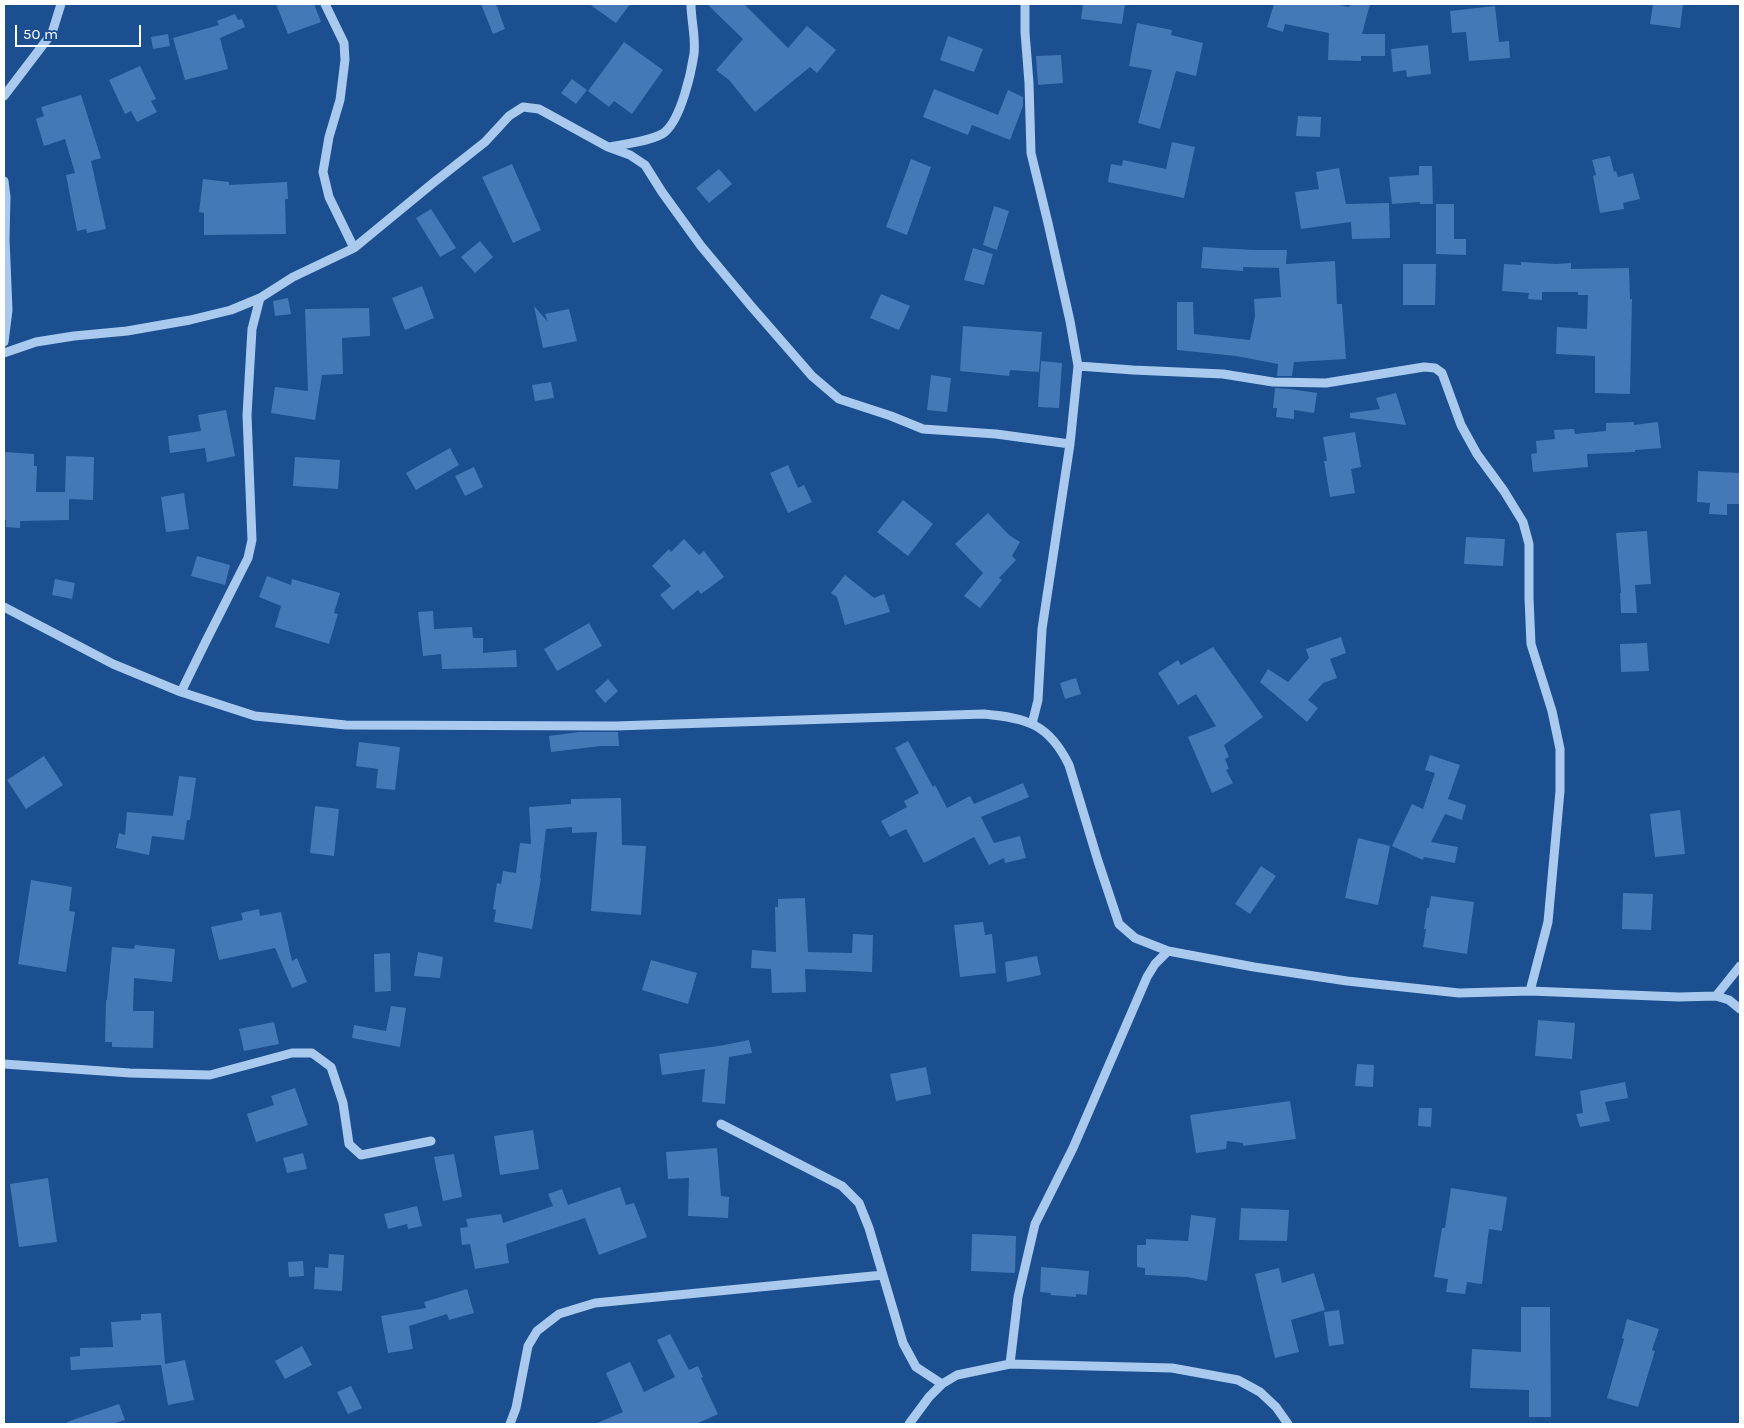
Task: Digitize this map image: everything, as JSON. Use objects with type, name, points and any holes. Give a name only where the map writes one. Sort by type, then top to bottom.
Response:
[{"type":"street","points":[[4,96],[52,33],[61,4]]},
{"type":"street","points":[[325,4],[344,43],[344,60],[340,100],[329,137],[323,172],[329,197],[354,248]]},
{"type":"street","points":[[608,147],[643,141],[664,132],[676,117],[688,81],[694,52],[691,4]]},
{"type":"street","points":[[1025,4],[1024,32],[1031,153],[1070,321],[1078,366],[1070,444],[1042,630],[1038,700],[1032,724]]},
{"type":"street","points":[[4,353],[36,342],[127,331],[190,320],[231,310],[260,298],[293,276],[354,248],[485,142],[509,116],[523,107],[539,109],[608,147],[630,155],[645,165],[701,246],[812,376],[839,399],[923,429],[996,434],[1070,444]]},
{"type":"street","points":[[4,181],[4,239],[8,310],[4,342]]},
{"type":"street","points":[[181,692],[248,558],[252,540],[247,415],[252,329],[260,298]]},
{"type":"street","points":[[1078,366],[1223,374],[1273,382],[1318,383],[1364,378],[1424,367],[1435,368],[1442,373],[1461,425],[1477,454],[1504,491],[1523,522],[1529,544],[1531,644],[1552,711],[1560,750],[1560,791],[1548,922],[1530,991]]},
{"type":"street","points":[[4,607],[113,664],[181,692],[255,716],[346,725],[615,726],[984,714],[1014,717],[1043,730],[1063,752],[1069,765],[1119,924],[1135,938],[1168,951],[1254,967],[1450,992],[1530,991],[1679,997],[1716,996],[1729,1000],[1740,1009]]},
{"type":"street","points":[[1010,1364],[1018,1297],[1035,1224],[1074,1148],[1146,977],[1155,964],[1168,951]]},
{"type":"street","points":[[1716,996],[1740,966]]},
{"type":"street","points":[[4,1064],[130,1073],[210,1075],[292,1053],[312,1052],[331,1067],[343,1103],[348,1144],[361,1155],[431,1141]]},
{"type":"street","points":[[721,1124],[842,1186],[859,1202],[869,1228],[903,1343],[916,1367],[942,1384]]},
{"type":"street","points":[[510,1424],[516,1408],[528,1346],[538,1331],[559,1314],[595,1303],[883,1275]]},
{"type":"street","points":[[910,1424],[942,1384],[957,1374],[1010,1364],[1172,1368],[1238,1380],[1260,1392],[1276,1406],[1288,1424]]},
{"type":"building","points":[[276,4],[314,4],[321,22],[288,34]]},
{"type":"building","points":[[481,4],[496,4],[505,29],[493,34]]},
{"type":"building","points":[[589,4],[630,4],[616,23]]},
{"type":"building","points":[[707,4],[744,4],[788,48],[807,26],[836,50],[817,73],[810,67],[755,112],[729,80],[716,70],[743,39]]},
{"type":"building","points":[[1083,4],[1125,4],[1122,24],[1081,19]]},
{"type":"building","points":[[1274,4],[1334,4],[1349,7],[1350,4],[1370,4],[1362,34],[1385,34],[1385,56],[1361,56],[1361,61],[1328,60],[1329,33],[1285,24],[1283,32],[1267,27]]},
{"type":"building","points":[[1653,4],[1683,4],[1680,28],[1650,24]]},
{"type":"building","points":[[1495,6],[1499,42],[1509,41],[1510,58],[1469,61],[1466,32],[1452,33],[1450,11]]},
{"type":"building","points":[[235,14],[238,20],[242,19],[245,27],[220,38],[228,69],[185,80],[173,38],[219,25],[217,21]]},
{"type":"building","points":[[1137,23],[1172,30],[1171,35],[1203,43],[1196,76],[1176,71],[1160,129],[1138,123],[1152,70],[1129,66]]},
{"type":"building","points":[[168,34],[170,46],[153,49],[151,37]]},
{"type":"building","points":[[948,36],[983,49],[974,72],[940,60]]},
{"type":"building","points":[[624,42],[663,70],[632,114],[614,101],[609,107],[588,91]]},
{"type":"building","points":[[1428,45],[1431,74],[1407,77],[1406,70],[1393,72],[1391,49]]},
{"type":"building","points":[[1061,55],[1063,83],[1038,85],[1036,56]]},
{"type":"building","points":[[140,66],[156,99],[151,101],[157,112],[137,122],[131,111],[125,114],[109,80]]},
{"type":"building","points":[[572,79],[587,90],[576,104],[561,93]]},
{"type":"building","points":[[934,89],[998,115],[1008,90],[1023,97],[1023,106],[1010,140],[972,125],[968,135],[923,117]]},
{"type":"building","points":[[81,95],[101,158],[91,161],[106,229],[87,233],[86,229],[77,231],[66,175],[75,173],[65,139],[44,146],[36,119],[44,116],[41,107]]},
{"type":"building","points":[[1298,116],[1321,117],[1320,137],[1296,136]]},
{"type":"building","points":[[1172,142],[1195,147],[1184,198],[1108,182],[1111,164],[1122,166],[1123,160],[1166,169]]},
{"type":"building","points":[[1610,156],[1614,172],[1616,171],[1618,177],[1633,173],[1640,199],[1623,203],[1624,209],[1600,213],[1593,176],[1596,175],[1592,160]]},
{"type":"building","points":[[911,159],[931,167],[907,235],[886,227]]},
{"type":"building","points":[[512,164],[541,230],[513,243],[482,177]]},
{"type":"building","points":[[1419,166],[1432,166],[1433,204],[1420,204],[1420,202],[1392,204],[1389,177],[1419,175]]},
{"type":"building","points":[[1339,168],[1346,204],[1389,203],[1390,238],[1352,239],[1351,222],[1301,229],[1295,192],[1319,189],[1316,172]]},
{"type":"building","points":[[719,169],[732,184],[709,203],[696,188]]},
{"type":"building","points":[[203,179],[229,182],[229,185],[287,182],[288,199],[285,199],[286,234],[204,235],[204,213],[199,212]]},
{"type":"building","points":[[1436,204],[1454,204],[1454,239],[1466,239],[1466,255],[1436,254]]},
{"type":"building","points":[[994,206],[1009,211],[997,250],[983,245]]},
{"type":"building","points":[[431,209],[456,248],[440,257],[416,218]]},
{"type":"building","points":[[480,241],[493,257],[475,273],[461,257]]},
{"type":"building","points":[[1203,247],[1287,250],[1286,264],[1335,261],[1337,304],[1342,304],[1346,359],[1294,362],[1292,376],[1277,376],[1278,364],[1236,356],[1177,350],[1177,302],[1193,302],[1194,334],[1250,340],[1255,316],[1254,299],[1281,297],[1279,268],[1243,267],[1243,271],[1201,268]]},
{"type":"building","points":[[973,248],[993,254],[984,285],[964,280]]},
{"type":"building","points":[[1521,262],[1571,263],[1571,269],[1629,268],[1630,299],[1632,299],[1630,394],[1595,393],[1595,356],[1556,354],[1557,327],[1587,329],[1588,295],[1578,295],[1578,292],[1542,292],[1542,300],[1528,299],[1529,293],[1502,291],[1504,264],[1521,265]]},
{"type":"building","points":[[1403,264],[1436,264],[1435,305],[1403,305]]},
{"type":"building","points":[[422,286],[434,318],[405,330],[392,298]]},
{"type":"building","points":[[881,294],[910,306],[899,330],[870,318]]},
{"type":"building","points":[[288,298],[291,314],[275,316],[273,301]]},
{"type":"building","points":[[534,306],[548,322],[545,314],[569,309],[577,341],[543,348]]},
{"type":"building","points":[[369,308],[370,336],[342,338],[343,374],[322,375],[315,420],[271,413],[275,387],[308,391],[305,309]]},
{"type":"building","points":[[963,326],[1042,332],[1039,372],[1010,370],[1009,376],[960,371]]},
{"type":"building","points":[[1041,361],[1062,363],[1059,408],[1038,407]]},
{"type":"building","points":[[931,375],[951,378],[947,412],[927,410]]},
{"type":"building","points":[[551,382],[554,398],[535,401],[532,385]]},
{"type":"building","points":[[1275,388],[1317,393],[1314,413],[1294,410],[1294,419],[1276,417],[1277,408],[1273,408]]},
{"type":"building","points":[[1396,393],[1406,425],[1350,418],[1350,413],[1380,409],[1376,398]]},
{"type":"building","points":[[226,410],[235,456],[207,462],[205,448],[170,453],[168,436],[201,431],[198,415]]},
{"type":"building","points":[[1634,422],[1634,425],[1658,422],[1661,448],[1635,450],[1635,452],[1587,454],[1588,467],[1533,472],[1531,454],[1537,453],[1536,441],[1555,439],[1554,430],[1574,429],[1575,434],[1606,431],[1606,423]]},
{"type":"building","points":[[1355,432],[1361,467],[1351,469],[1355,493],[1330,497],[1324,461],[1327,461],[1323,437]]},
{"type":"building","points":[[450,448],[459,465],[416,490],[406,473]]},
{"type":"building","points":[[4,452],[34,454],[34,466],[37,466],[36,492],[65,492],[66,456],[94,457],[93,500],[69,499],[69,520],[20,521],[20,528],[6,527],[6,520],[4,520]]},
{"type":"building","points":[[295,457],[340,460],[338,489],[293,486]]},
{"type":"building","points":[[788,465],[798,488],[804,485],[812,502],[788,513],[770,473]]},
{"type":"building","points":[[474,467],[483,487],[465,496],[455,476]]},
{"type":"building","points":[[1698,471],[1740,473],[1739,504],[1727,504],[1727,515],[1709,514],[1710,503],[1697,502]]},
{"type":"building","points":[[184,493],[189,529],[166,532],[161,497]]},
{"type":"building","points":[[903,500],[933,524],[908,556],[877,532]]},
{"type":"building","points":[[988,513],[1009,535],[1020,542],[1012,556],[1016,560],[999,578],[1002,580],[980,608],[964,596],[983,573],[955,544]]},
{"type":"building","points":[[1647,531],[1651,584],[1635,585],[1637,613],[1621,613],[1616,533]]},
{"type":"building","points":[[1466,537],[1505,539],[1503,566],[1464,564]]},
{"type":"building","points":[[684,539],[699,555],[704,551],[724,577],[701,594],[698,590],[673,610],[660,595],[671,586],[652,566],[669,549],[671,552]]},
{"type":"building","points":[[197,556],[230,565],[225,585],[191,576]]},
{"type":"building","points":[[845,575],[874,598],[884,594],[890,612],[845,625],[837,597],[831,593]]},
{"type":"building","points":[[267,576],[291,585],[292,579],[340,593],[334,613],[338,614],[329,644],[275,627],[281,606],[259,597]]},
{"type":"building","points":[[55,579],[75,583],[72,599],[52,595]]},
{"type":"building","points":[[433,611],[434,629],[472,627],[473,638],[483,638],[483,653],[516,650],[517,667],[442,669],[441,654],[423,656],[418,612]]},
{"type":"building","points":[[589,623],[602,646],[557,671],[544,649]]},
{"type":"building","points":[[1341,637],[1346,653],[1330,659],[1337,678],[1323,683],[1308,700],[1318,708],[1307,722],[1260,682],[1268,669],[1288,682],[1309,658],[1306,649]]},
{"type":"building","points":[[1647,643],[1649,671],[1621,672],[1620,644]]},
{"type":"building","points":[[1213,647],[1263,717],[1224,745],[1229,757],[1225,759],[1229,769],[1226,770],[1233,783],[1212,793],[1188,737],[1216,726],[1196,694],[1178,705],[1158,673],[1178,660],[1181,665]]},
{"type":"building","points":[[1076,678],[1081,694],[1065,699],[1060,683]]},
{"type":"building","points":[[608,679],[618,691],[605,703],[595,691]]},
{"type":"building","points":[[579,732],[618,732],[619,746],[601,746],[551,752],[549,736]]},
{"type":"building","points":[[908,741],[933,787],[935,785],[947,808],[970,796],[974,804],[1023,783],[1029,797],[981,817],[994,843],[1020,836],[1026,858],[1005,863],[1004,858],[989,865],[974,837],[924,863],[906,829],[890,837],[881,821],[907,807],[904,801],[919,793],[895,748]]},
{"type":"building","points":[[359,742],[400,747],[395,790],[376,788],[378,769],[356,766]]},
{"type":"building","points":[[1430,755],[1460,765],[1448,799],[1466,805],[1462,820],[1445,814],[1431,842],[1458,847],[1455,863],[1424,857],[1423,860],[1392,846],[1412,804],[1423,809],[1435,773],[1425,770]]},
{"type":"building","points":[[44,756],[63,785],[26,809],[7,780]]},
{"type":"building","points":[[179,776],[196,778],[190,820],[187,820],[184,840],[152,836],[149,855],[116,848],[119,833],[125,835],[127,812],[173,816]]},
{"type":"building","points":[[621,798],[622,845],[646,846],[641,915],[591,911],[597,832],[572,833],[572,827],[546,829],[541,878],[532,929],[494,922],[496,910],[493,909],[497,883],[501,884],[503,871],[516,873],[520,843],[531,844],[529,807],[571,804],[571,799]]},
{"type":"building","points":[[315,806],[339,809],[334,856],[310,853]]},
{"type":"building","points":[[1680,810],[1685,854],[1655,857],[1650,814]]},
{"type":"building","points":[[1358,838],[1390,846],[1378,905],[1345,898]]},
{"type":"building","points":[[1261,866],[1276,876],[1250,914],[1235,904]]},
{"type":"building","points":[[31,880],[72,887],[69,911],[75,912],[66,972],[18,964]]},
{"type":"building","points":[[1623,893],[1653,894],[1651,930],[1622,929]]},
{"type":"building","points":[[1431,896],[1474,902],[1467,954],[1423,947],[1427,908],[1429,908]]},
{"type":"building","points":[[805,898],[808,952],[852,953],[853,934],[873,935],[872,972],[805,969],[806,992],[772,993],[771,969],[751,968],[752,950],[776,952],[775,907],[778,907],[778,899]]},
{"type":"building","points":[[259,909],[260,916],[281,912],[292,961],[297,958],[307,982],[292,988],[275,948],[219,960],[211,927],[243,920],[241,913]]},
{"type":"building","points":[[983,922],[985,935],[992,934],[996,973],[960,977],[954,925]]},
{"type":"building","points":[[135,945],[175,949],[172,982],[134,978],[133,1011],[154,1011],[153,1048],[112,1047],[112,1042],[105,1042],[106,1000],[112,947],[134,949]]},
{"type":"building","points":[[418,952],[443,957],[440,978],[414,976]]},
{"type":"building","points":[[390,953],[391,991],[375,992],[374,954]]},
{"type":"building","points":[[1037,956],[1041,975],[1007,982],[1005,962]]},
{"type":"building","points":[[651,960],[697,973],[688,1004],[642,990]]},
{"type":"building","points":[[391,1006],[406,1008],[400,1047],[352,1038],[354,1025],[386,1031]]},
{"type":"building","points":[[1538,1020],[1575,1023],[1572,1059],[1535,1056]]},
{"type":"building","points":[[274,1022],[279,1044],[244,1051],[239,1029]]},
{"type":"building","points":[[749,1040],[752,1053],[729,1057],[725,1104],[702,1102],[705,1069],[662,1075],[659,1054]]},
{"type":"building","points":[[1357,1064],[1374,1065],[1373,1087],[1355,1086]]},
{"type":"building","points":[[926,1067],[931,1094],[896,1101],[890,1074]]},
{"type":"building","points":[[1625,1082],[1628,1098],[1605,1102],[1610,1121],[1580,1127],[1576,1114],[1583,1113],[1580,1091]]},
{"type":"building","points":[[295,1088],[308,1125],[256,1142],[247,1114],[274,1105],[271,1096]]},
{"type":"building","points":[[1290,1101],[1296,1139],[1243,1146],[1243,1143],[1227,1141],[1226,1149],[1196,1153],[1190,1115]]},
{"type":"building","points":[[1419,1108],[1432,1108],[1431,1127],[1418,1126]]},
{"type":"building","points":[[533,1130],[539,1169],[500,1175],[494,1136]]},
{"type":"building","points":[[717,1148],[721,1196],[729,1197],[728,1218],[688,1216],[689,1178],[668,1179],[666,1152]]},
{"type":"building","points":[[303,1153],[307,1169],[287,1173],[283,1158]]},
{"type":"building","points":[[454,1154],[462,1197],[443,1201],[434,1157]]},
{"type":"building","points":[[48,1178],[57,1242],[19,1247],[10,1184]]},
{"type":"building","points":[[620,1187],[626,1205],[634,1203],[647,1237],[599,1255],[585,1218],[506,1244],[509,1263],[475,1269],[470,1244],[462,1245],[460,1228],[468,1227],[466,1219],[501,1214],[503,1223],[553,1206],[548,1194],[562,1189],[568,1205]]},
{"type":"building","points":[[1451,1188],[1507,1197],[1502,1231],[1489,1229],[1482,1284],[1467,1282],[1465,1294],[1446,1292],[1448,1279],[1434,1277],[1442,1228],[1445,1228]]},
{"type":"building","points":[[417,1206],[422,1226],[408,1229],[407,1224],[388,1229],[384,1214]]},
{"type":"building","points":[[1241,1208],[1289,1210],[1287,1241],[1239,1240]]},
{"type":"building","points":[[1191,1215],[1216,1218],[1207,1281],[1187,1277],[1145,1275],[1145,1268],[1137,1267],[1137,1245],[1146,1245],[1146,1239],[1188,1241]]},
{"type":"building","points":[[972,1234],[1016,1236],[1015,1273],[971,1271]]},
{"type":"building","points":[[329,1254],[344,1255],[342,1291],[314,1289],[315,1267],[328,1268]]},
{"type":"building","points":[[303,1261],[304,1276],[289,1277],[288,1262]]},
{"type":"building","points":[[1041,1267],[1089,1271],[1087,1295],[1076,1294],[1076,1297],[1050,1295],[1051,1293],[1040,1292]]},
{"type":"building","points":[[1279,1268],[1282,1283],[1314,1273],[1325,1310],[1291,1320],[1299,1352],[1275,1358],[1255,1274]]},
{"type":"building","points":[[467,1289],[474,1313],[449,1320],[447,1314],[409,1326],[413,1349],[388,1353],[381,1316],[426,1308],[424,1302]]},
{"type":"building","points":[[1521,1307],[1550,1307],[1551,1417],[1529,1417],[1529,1390],[1470,1388],[1472,1349],[1521,1352]]},
{"type":"building","points":[[1339,1310],[1344,1344],[1329,1346],[1324,1312]]},
{"type":"building","points":[[161,1313],[165,1364],[185,1360],[194,1400],[168,1405],[161,1365],[71,1370],[70,1357],[80,1356],[80,1348],[113,1347],[111,1322],[141,1320],[141,1314]]},
{"type":"building","points":[[1627,1319],[1659,1329],[1652,1350],[1655,1351],[1638,1407],[1607,1398],[1624,1339],[1622,1338]]},
{"type":"building","points":[[670,1334],[689,1370],[698,1366],[703,1377],[701,1378],[718,1414],[696,1424],[595,1424],[623,1412],[606,1373],[630,1362],[644,1392],[675,1377],[657,1340]]},
{"type":"building","points":[[302,1346],[312,1365],[285,1379],[275,1361]]},
{"type":"building","points":[[351,1386],[362,1408],[348,1414],[337,1392]]},
{"type":"building","points":[[119,1404],[125,1420],[112,1424],[68,1424],[67,1422]]}]
